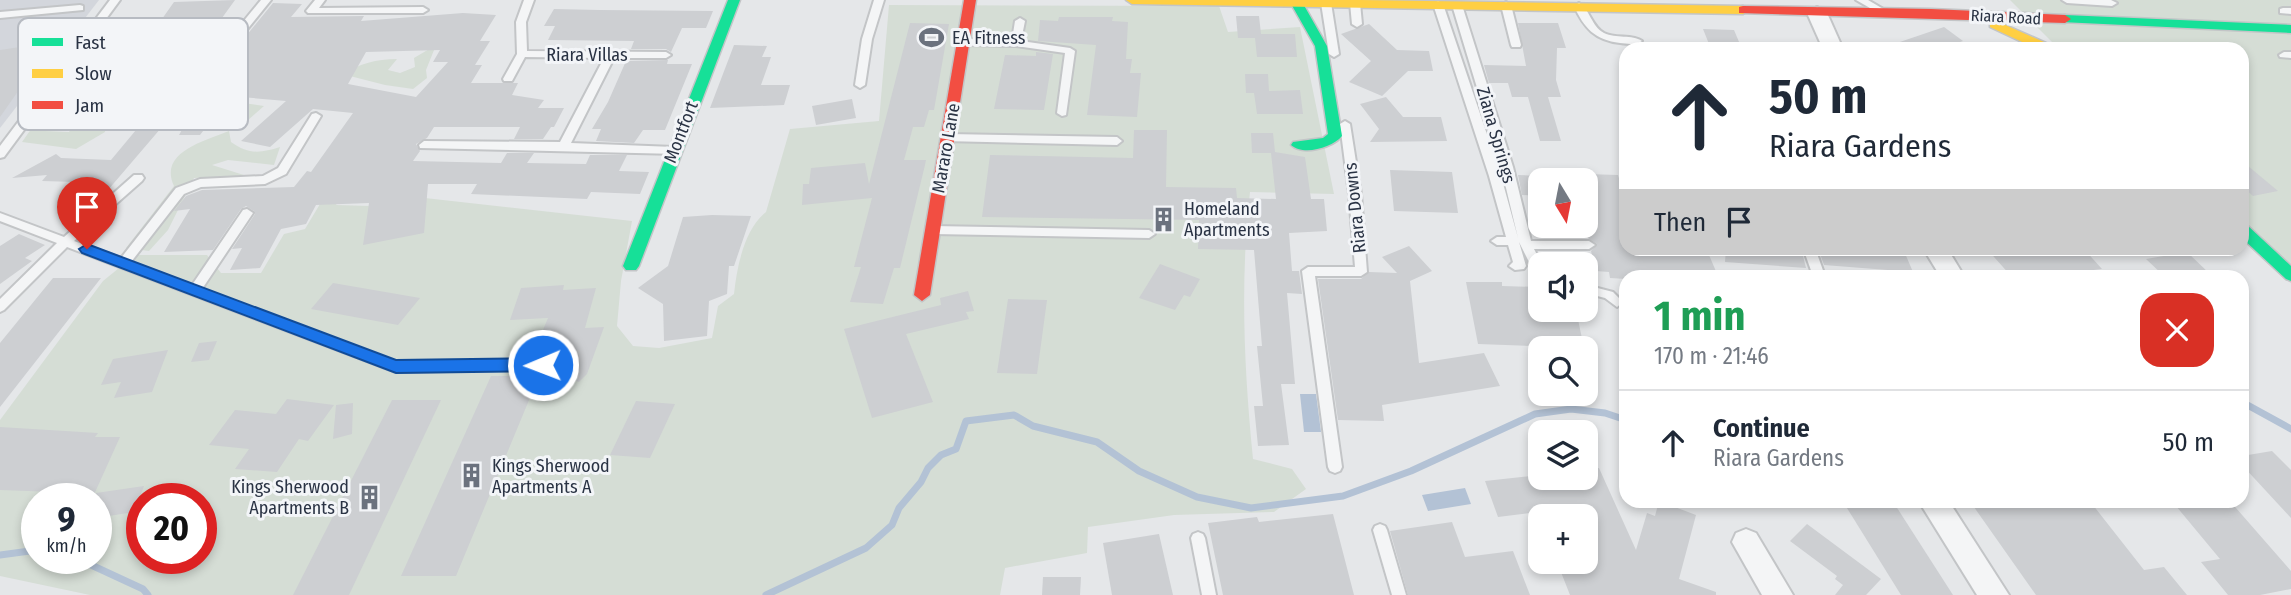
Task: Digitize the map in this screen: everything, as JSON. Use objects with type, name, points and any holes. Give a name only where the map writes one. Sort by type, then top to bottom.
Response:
[{"type":"street","name":"Montfort","points":[[631,265],[734,0]]},
{"type":"street","name":"Mararo Lane","points":[[922,295],[970,0]]},
{"type":"street","name":"Riara Road","points":[[1132,0],[1579,6],[1789,5],[1817,13],[1926,13],[2291,29]]},
{"type":"street","points":[[1926,13],[1952,9],[1971,0]]},
{"type":"street","points":[[2003,0],[2044,42]]},
{"type":"street","points":[[1291,2],[1321,46],[1335,136],[1327,142],[1298,145]]},
{"type":"street","points":[[1817,13],[1830,42]]},
{"type":"street","points":[[1946,14],[2004,27],[2035,42]]},
{"type":"street","points":[[2249,235],[2290,273]]},
{"type":"street","points":[[1937,508],[1994,595]]},
{"type":"street","points":[[1746,542],[1778,595]]},
{"type":"lane","points":[[102,18],[115,0]]},
{"type":"lane","points":[[248,22],[266,0]]},
{"type":"lane","points":[[320,0],[312,10],[423,10]]},
{"type":"lane","name":"Riara Villas","points":[[529,0],[521,22],[522,54],[666,55]]},
{"type":"lane","points":[[860,85],[867,39],[879,0]]},
{"type":"lane","points":[[1861,0],[1887,12]]},
{"type":"lane","points":[[2067,0],[2111,1],[2124,22]]},
{"type":"lane","name":"Riara Downs","points":[[1317,2],[1329,23],[1355,194],[1361,272],[1308,271],[1335,467]]},
{"type":"lane","points":[[1357,24],[1364,2]]},
{"type":"lane","points":[[1438,4],[1520,243],[1528,255]]},
{"type":"lane","name":"Ziana Springs","points":[[1457,5],[1507,167],[1520,243]]},
{"type":"lane","points":[[1506,5],[1516,45]]},
{"type":"lane","points":[[1579,6],[1592,31],[1606,38],[1637,41]]},
{"type":"lane","points":[[0,15],[80,8]]},
{"type":"lane","points":[[1016,43],[1020,21]]},
{"type":"lane","points":[[964,42],[1016,43],[1070,51],[1062,113]]},
{"type":"lane","points":[[508,79],[522,54]]},
{"type":"lane","points":[[564,146],[610,55]]},
{"type":"lane","points":[[124,263],[180,191],[200,183],[265,180],[282,172],[316,116]]},
{"type":"lane","points":[[0,154],[18,130]]},
{"type":"lane","points":[[947,138],[1116,141]]},
{"type":"lane","points":[[424,145],[564,146],[674,151]]},
{"type":"lane","points":[[0,307],[29,274],[138,178]]},
{"type":"lane","points":[[195,290],[247,214]]},
{"type":"lane","points":[[0,217],[396,367],[543,365]]},
{"type":"lane","points":[[932,230],[1149,234]]},
{"type":"lane","points":[[1497,241],[1589,245]]},
{"type":"lane","points":[[1515,266],[1520,266],[1520,243]]},
{"type":"lane","points":[[1598,292],[1609,295],[1617,302]]},
{"type":"lane","points":[[1380,530],[1399,595]]},
{"type":"lane","points":[[1198,538],[1209,595]]},
{"type":"shaded area","points":[[0,0],[99,0],[85,18],[18,18],[18,105],[0,128]]},
{"type":"shaded area","points":[[2010,0],[2291,0],[2291,272],[2249,231],[2249,42],[2052,42]]},
{"type":"shaded area","points":[[889,5],[1219,6],[1228,32],[1300,27],[1334,194],[1250,192],[1244,325],[1253,459],[1292,469],[1306,489],[1274,512],[1174,515],[1088,527],[1087,553],[1005,568],[1000,595],[90,595],[0,576],[0,420],[103,281],[135,255],[207,255],[221,273],[261,273],[284,234],[305,229],[329,189],[345,190],[336,205],[370,206],[380,193],[632,221],[621,281],[617,326],[633,346],[659,348],[712,338],[718,306],[734,294],[747,238],[758,219],[766,212],[790,129],[879,121]]},
{"type":"shaded area","points":[[436,45],[426,70],[427,78],[413,89],[342,74],[368,63],[397,59],[388,70],[400,73],[415,67],[414,58]]},
{"type":"shaded area","points":[[248,104],[264,106],[248,120]]},
{"type":"shaded area","points":[[30,130],[105,130],[76,149],[22,142]]},
{"type":"shaded area","points":[[229,131],[231,142],[249,151],[280,147],[274,165],[228,160],[212,165],[247,176],[194,178],[168,230],[149,251],[126,248],[174,186],[172,164],[178,156],[197,144]]},
{"type":"water","points":[[1300,394],[1316,394],[1321,432],[1304,432]]},
{"type":"water","points":[[1465,488],[1471,504],[1428,511],[1422,495]]},
{"type":"building","points":[[235,0],[222,18],[163,18],[174,2]]},
{"type":"building","points":[[273,3],[302,4],[291,17],[364,16],[361,21],[463,13],[496,15],[480,41],[490,41],[475,65],[482,65],[471,83],[518,83],[512,95],[544,100],[538,108],[564,108],[554,127],[551,127],[543,139],[514,139],[520,127],[434,127],[427,138],[416,144],[420,151],[413,161],[501,163],[507,153],[534,153],[527,163],[586,164],[590,155],[627,155],[619,171],[649,172],[640,194],[591,192],[587,199],[471,194],[477,184],[428,184],[424,233],[363,245],[369,203],[316,205],[306,224],[281,229],[260,268],[230,270],[242,248],[232,249],[255,214],[246,206],[241,209],[213,250],[164,252],[190,209],[174,211],[186,196],[202,190],[294,187],[307,171],[311,172],[353,113],[313,109],[270,147],[241,141],[286,101],[248,98],[248,34]],"holes":[[[440,50],[433,62],[448,62],[416,97],[348,84],[366,52]]]},
{"type":"building","points":[[554,9],[713,11],[706,28],[682,28],[671,52],[666,49],[631,49],[634,41],[548,40],[555,26],[544,26]]},
{"type":"building","points":[[1236,16],[1259,16],[1261,34],[1295,34],[1297,57],[1257,57],[1255,38],[1238,38]]},
{"type":"building","points":[[1059,17],[1113,17],[1112,21],[1128,22],[1126,59],[1132,59],[1130,73],[1141,73],[1137,117],[1087,115],[1096,45],[1038,41],[1040,20],[1058,21]]},
{"type":"building","points":[[910,23],[949,24],[934,110],[929,110],[924,127],[913,127],[904,160],[926,160],[925,165],[900,268],[894,268],[883,304],[850,302],[861,267],[854,267],[872,198],[802,205],[803,184],[809,184],[811,168],[865,163],[869,184]]},
{"type":"building","points":[[1518,23],[1558,23],[1566,48],[1557,48],[1556,80],[1561,97],[1548,97],[1561,141],[1540,141],[1528,97],[1512,97],[1508,83],[1489,83],[1484,65],[1526,66]]},
{"type":"building","points":[[1369,24],[1397,50],[1429,51],[1433,71],[1408,71],[1382,96],[1349,82],[1371,61],[1341,34]]},
{"type":"building","points":[[1944,27],[1963,41],[1960,42],[1900,42]]},
{"type":"building","points":[[1703,29],[1734,30],[1739,42],[1708,42]]},
{"type":"building","points":[[734,45],[767,46],[762,57],[771,57],[761,85],[790,85],[784,105],[710,108]]},
{"type":"building","points":[[18,47],[18,91],[0,117],[0,50]]},
{"type":"building","points":[[1036,52],[1053,54],[1044,110],[994,109],[1005,55],[1036,56]]},
{"type":"building","points":[[668,60],[667,64],[692,64],[665,130],[643,130],[634,143],[596,141],[601,129],[592,129],[608,102],[626,61]]},
{"type":"building","points":[[1245,74],[1268,74],[1269,91],[1300,90],[1303,114],[1257,114],[1254,93],[1246,93]]},
{"type":"building","points":[[1386,97],[1403,117],[1441,117],[1447,141],[1370,142],[1379,129],[1360,104]]},
{"type":"building","points":[[852,99],[856,118],[816,125],[812,106]]},
{"type":"building","points":[[136,130],[159,130],[96,204],[57,203],[76,182],[42,181],[47,175],[12,178],[56,154],[61,158],[111,160]]},
{"type":"building","points":[[182,130],[204,130],[200,135],[179,135]]},
{"type":"building","points":[[1134,130],[1167,130],[1166,187],[1236,188],[1237,198],[1276,199],[1271,153],[1252,153],[1251,133],[1273,133],[1275,152],[1305,157],[1311,199],[1324,199],[1327,231],[1289,233],[1292,271],[1299,271],[1302,294],[1287,293],[1295,384],[1281,384],[1289,445],[1258,446],[1254,406],[1263,406],[1257,346],[1262,346],[1254,250],[1198,249],[1199,220],[982,217],[990,155],[1133,158]]},
{"type":"building","points":[[2249,167],[2278,191],[2253,196],[2249,192]]},
{"type":"building","points":[[1390,170],[1452,172],[1458,213],[1394,211]]},
{"type":"building","points":[[1598,174],[1618,175],[1619,256],[1709,256],[1715,270],[1619,270],[1619,279],[1610,278],[1609,272],[1598,271],[1598,252],[1591,251],[1597,244],[1588,238],[1598,238]]},
{"type":"building","points":[[1518,175],[1528,175],[1528,195],[1522,195]]},
{"type":"building","points":[[751,216],[734,266],[729,266],[727,294],[709,301],[707,336],[664,341],[663,304],[638,288],[668,266],[683,217]]},
{"type":"building","points":[[19,234],[45,245],[25,258],[32,261],[0,284],[0,246]]},
{"type":"building","points":[[1409,246],[1432,271],[1410,281],[1419,363],[1484,353],[1500,386],[1382,405],[1384,421],[1338,420],[1318,279],[1361,279],[1369,272],[1397,273],[1382,257]]},
{"type":"building","points":[[1725,256],[1803,256],[1806,268],[1725,262]]},
{"type":"building","points":[[1821,256],[1906,256],[1912,270],[1888,270],[1824,265]]},
{"type":"building","points":[[1993,256],[2090,256],[2102,269],[2094,270],[2006,270]]},
{"type":"building","points":[[2191,256],[2206,270],[2158,270],[2146,259]]},
{"type":"building","points":[[1160,264],[1200,279],[1190,297],[1184,295],[1175,310],[1139,298]]},
{"type":"building","points":[[53,278],[101,278],[0,407],[0,343]]},
{"type":"building","points":[[1466,282],[1502,282],[1502,286],[1528,287],[1528,322],[1579,322],[1581,336],[1528,336],[1528,346],[1478,344]]},
{"type":"building","points":[[333,283],[420,298],[398,325],[311,309]]},
{"type":"building","points":[[564,285],[563,290],[596,288],[585,328],[604,327],[587,374],[579,382],[549,371],[552,364],[549,358],[531,358],[548,318],[510,320],[521,288]]},
{"type":"building","points":[[968,291],[974,311],[966,312],[969,319],[906,334],[933,402],[872,418],[844,329],[941,305],[940,298]]},
{"type":"building","points":[[1008,299],[1047,300],[1037,374],[997,373]]},
{"type":"building","points":[[217,341],[209,360],[191,362],[199,343]]},
{"type":"building","points":[[168,350],[152,392],[114,398],[121,382],[101,385],[113,359]]},
{"type":"building","name":"Kings Sherwood Apartments A","points":[[491,376],[539,376],[456,576],[401,576]]},
{"type":"building","points":[[287,399],[334,405],[308,441],[299,439],[277,472],[235,469],[249,449],[209,445],[235,410],[276,414]]},
{"type":"building","name":"Kings Sherwood Apartments B","points":[[392,400],[441,400],[349,595],[293,595]]},
{"type":"building","points":[[636,401],[675,404],[650,458],[610,455]]},
{"type":"building","points":[[353,403],[352,434],[333,439],[336,405]]},
{"type":"building","points":[[0,427],[98,433],[95,437],[120,437],[99,483],[21,483],[21,491],[0,490]]},
{"type":"building","points":[[2272,451],[2291,470],[2291,518],[2249,473],[2249,455]]},
{"type":"building","points":[[1599,468],[1636,550],[1647,513],[1655,516],[1657,508],[1678,508],[1696,515],[1679,579],[1716,592],[1716,595],[1570,595],[1562,574],[1598,574],[1598,504],[1528,504],[1528,513],[1498,517],[1485,481],[1528,476],[1528,490],[1598,490]]},
{"type":"building","points":[[126,489],[126,513],[112,515],[112,491]]},
{"type":"building","points":[[1847,508],[1897,508],[1953,595],[1901,595]]},
{"type":"building","points":[[1975,508],[2095,508],[2144,570],[2164,567],[2187,595],[2036,595]]},
{"type":"building","points":[[2178,508],[2236,508],[2291,571],[2291,589],[2260,595],[2228,595],[2201,562],[2220,559]]},
{"type":"building","points":[[1333,514],[1354,595],[1223,595],[1208,523],[1257,517],[1259,522]]},
{"type":"building","points":[[1452,522],[1465,557],[1513,551],[1530,595],[1408,595],[1390,531]]},
{"type":"building","points":[[1807,524],[1881,579],[1866,595],[1835,595],[1843,585],[1835,579],[1837,576],[1790,541]]},
{"type":"building","points":[[1159,534],[1173,595],[1112,595],[1103,543]]},
{"type":"building","points":[[1043,577],[1081,577],[1080,595],[1042,595]]},
{"type":"waterway","points":[[2249,406],[2291,429]]},
{"type":"waterway","points":[[766,595],[866,548],[892,525],[899,508],[921,482],[928,468],[941,455],[956,449],[966,421],[1014,415],[1033,426],[1097,442],[1139,471],[1197,497],[1251,508],[1343,496],[1411,471],[1535,414],[1571,409],[1605,413],[1619,418]]},
{"type":"waterway","points":[[0,555],[21,552]]},
{"type":"waterway","points":[[111,574],[143,589],[148,595]]},
{"type":"traffic: fast","points":[[631,266],[734,0]]},
{"type":"traffic: fast","points":[[1296,2],[1321,46],[1335,136],[1327,142],[1298,145]]},
{"type":"traffic: fast","points":[[2065,19],[2291,29]]},
{"type":"traffic: fast","points":[[2249,236],[2291,275]]},
{"type":"traffic: slow","points":[[1132,0],[1743,10]]},
{"type":"traffic: slow","points":[[1994,24],[2033,42]]},
{"type":"traffic: jam","points":[[922,295],[970,0]]},
{"type":"traffic: jam","points":[[1743,10],[1931,13],[2065,19]]},
{"type":"place","name":"EA Fitness","points":[[932,38]]},
{"type":"place","name":"Homeland Apartments","points":[[1164,219]]},
{"type":"place","name":"Kings Sherwood Apartments A","points":[[472,476]]},
{"type":"place","name":"Kings Sherwood Apartments B","points":[[369,497]]},
{"type":"route","points":[[87,249],[396,367],[543,365]]}]
